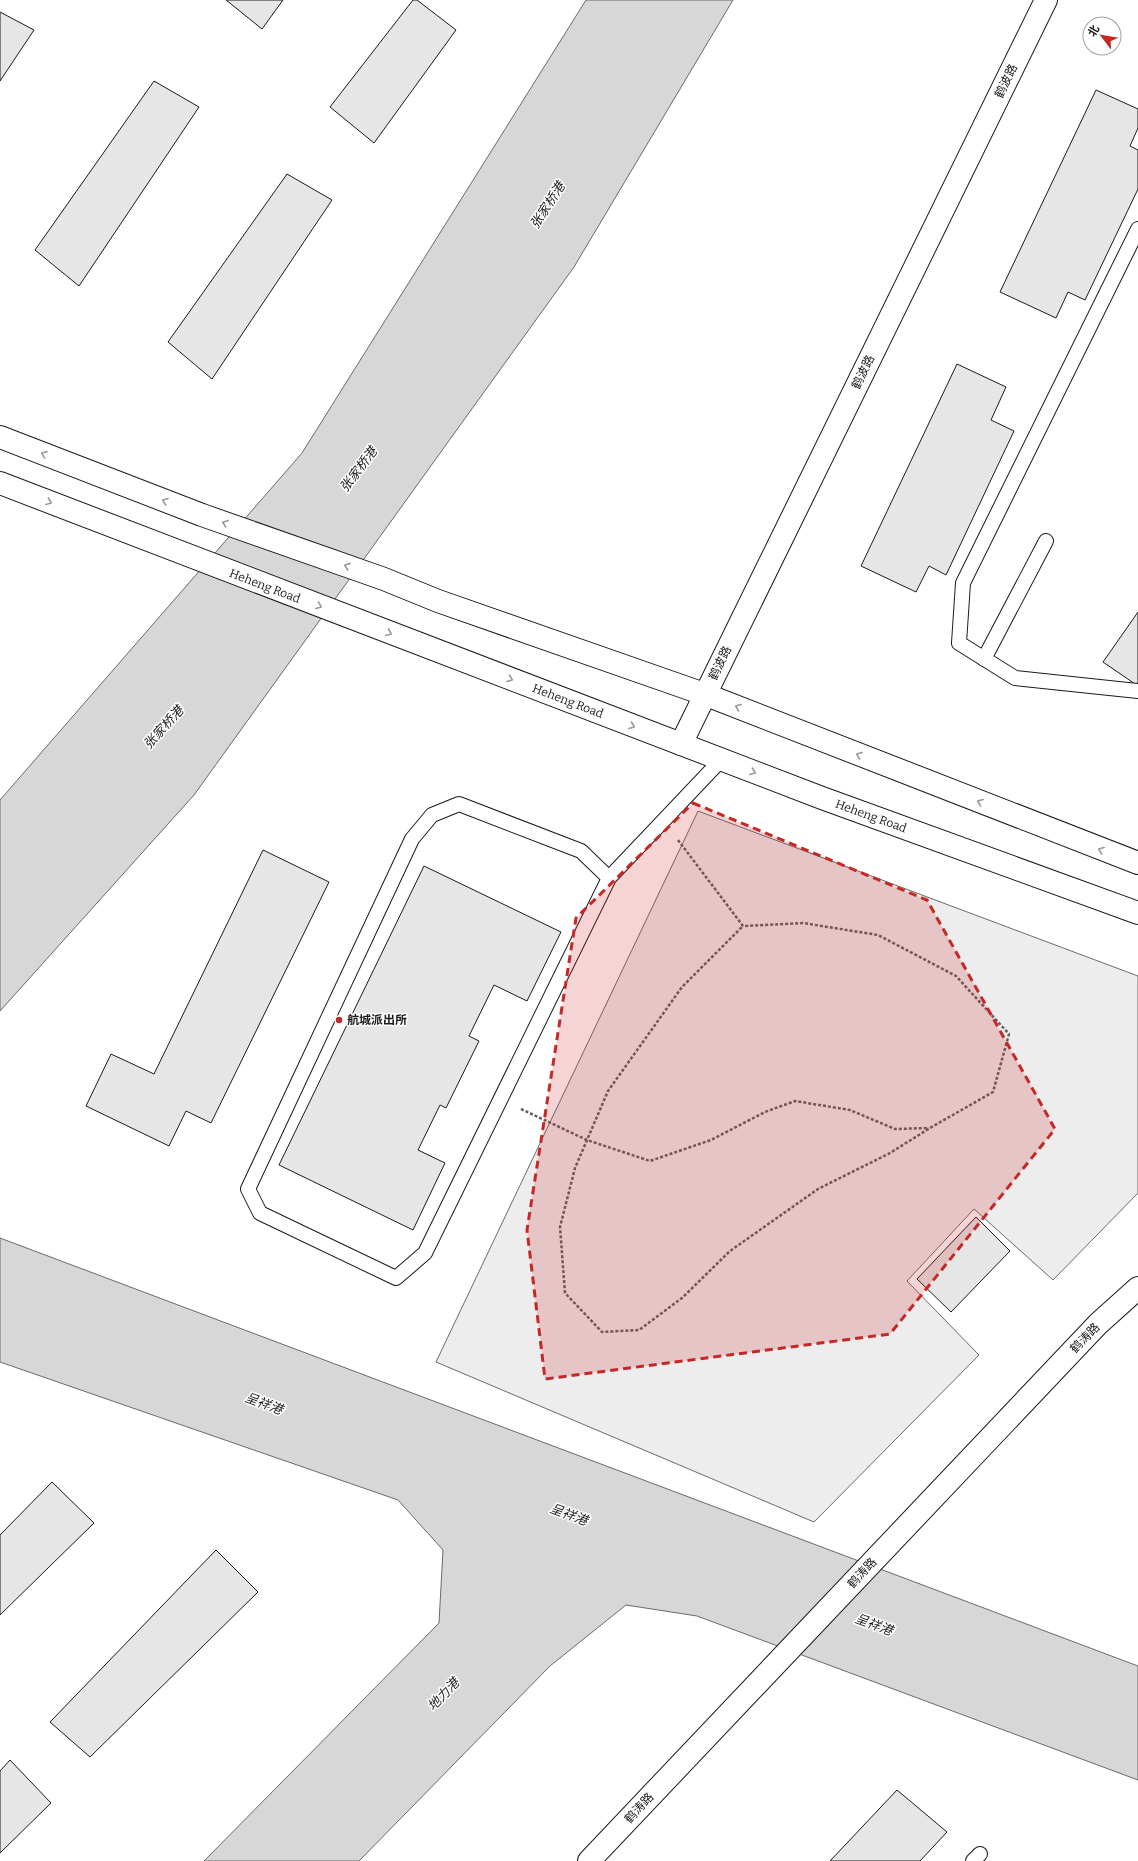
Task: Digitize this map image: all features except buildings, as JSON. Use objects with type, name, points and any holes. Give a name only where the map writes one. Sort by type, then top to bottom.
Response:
[{"type":"street","name":"鹤波路","points":[[681,744],[704,694],[1046,0]]},
{"type":"street","points":[[0,437],[202,515],[384,579],[438,601],[704,694],[1138,863]]},
{"type":"street","name":"Heheng Road","points":[[0,483],[721,760],[1138,913]]},
{"type":"street","name":"鹤涛路","points":[[589,1861],[1098,1324],[1138,1288]]},
{"type":"lane","points":[[1138,229],[963,583],[959,643],[1015,678],[1138,691]]},
{"type":"lane","points":[[984,659],[1046,541]]},
{"type":"lane","points":[[609,878],[581,851],[459,804],[432,815],[412,839],[248,1189],[260,1213],[396,1278],[425,1254],[609,878],[721,760]]},
{"type":"path","points":[[663,821],[743,926]]},
{"type":"path","points":[[803,923],[878,935],[956,976],[1009,1034],[993,1092],[890,1153],[818,1189],[730,1251],[682,1298],[638,1330],[602,1332],[565,1293],[560,1227],[575,1168],[608,1091],[682,987],[743,926],[803,923]]},
{"type":"path","points":[[501,1100],[587,1140],[650,1161],[711,1140],[765,1112],[795,1101],[850,1110],[895,1129],[930,1128]]},
{"type":"highlighted area","points":[[693,803],[927,900],[1055,1129],[890,1334],[545,1379],[527,1230],[576,918]]},
{"type":"shaded area","points":[[698,811],[1138,976],[1138,1193],[1053,1280],[974,1209],[907,1281],[979,1355],[814,1522],[436,1362]]},
{"type":"water","name":"张家桥港","points":[[586,0],[733,0],[574,267],[194,795],[0,1011],[0,800],[302,453]]},
{"type":"water","points":[[0,1238],[1138,1666],[1138,1780],[697,1616],[626,1605],[550,1666],[359,1861],[204,1861],[439,1623],[443,1550],[398,1500],[0,1362]]},
{"type":"place","name":"航城派出所","points":[[339,1020]]},
{"type":"water label","name":"呈祥港","points":[[264,1403]]},
{"type":"water label","name":"呈祥港","points":[[569,1514]]},
{"type":"water label","name":"呈祥港","points":[[874,1624]]},
{"type":"water label","name":"地力港","points":[[443,1694]]}]
